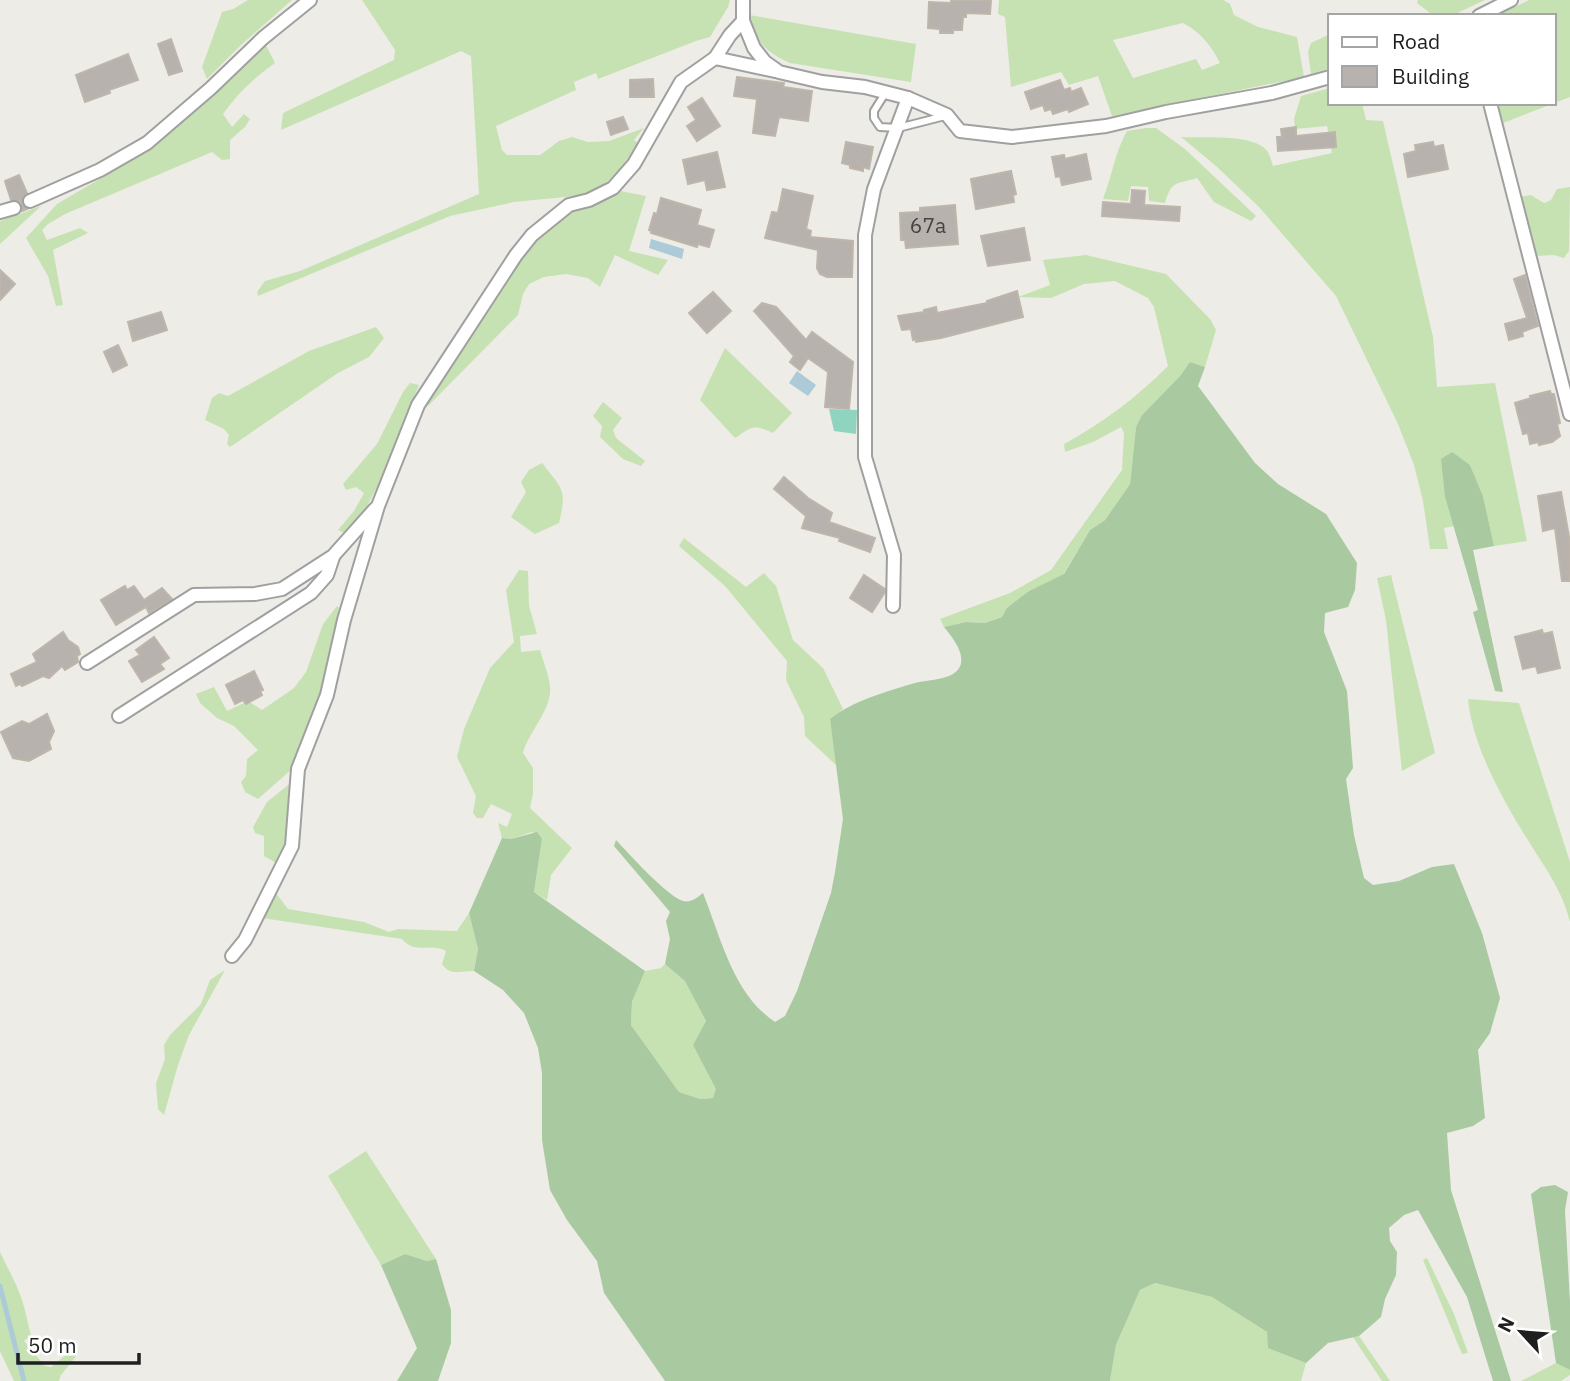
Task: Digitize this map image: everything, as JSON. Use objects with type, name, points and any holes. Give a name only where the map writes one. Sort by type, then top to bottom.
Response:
[{"type":"street","points":[[30,201],[100,170],[147,143],[211,88],[263,38],[310,0]]},
{"type":"street","points":[[743,0],[743,21],[754,48],[765,62],[779,72]]},
{"type":"street","points":[[1483,14],[1511,0]]},
{"type":"street","points":[[232,956],[245,940],[292,846],[298,769],[327,695],[344,620],[378,506],[418,405],[516,255],[541,228],[569,205],[589,200],[613,188],[634,164],[681,82],[715,58],[743,21]]},
{"type":"street","points":[[715,58],[822,82],[886,92],[908,98],[947,115],[960,131],[1012,137],[1106,126],[1272,93],[1328,78]]},
{"type":"street","points":[[893,606],[894,555],[865,457],[865,235],[874,189],[908,98]]},
{"type":"street","points":[[1491,105],[1570,414]]},
{"type":"street","points":[[0,212],[14,208]]},
{"type":"street","points":[[87,663],[194,595],[256,594],[282,589],[333,556],[378,506]]},
{"type":"street","points":[[119,716],[310,593],[327,575],[333,556]]},
{"type":"lane","points":[[886,92],[876,107],[874,118],[880,127],[898,128],[947,115]]},
{"type":"green space","points":[[248,0],[292,0],[207,79],[202,67],[222,12]]},
{"type":"green space","points":[[362,0],[730,0],[710,37],[598,79],[596,73],[574,82],[576,90],[496,126],[502,150],[507,155],[540,155],[559,141],[572,137],[588,142],[609,141],[644,128],[634,140],[639,144],[616,174],[598,189],[586,195],[514,202],[450,216],[258,296],[257,292],[265,281],[300,271],[479,194],[471,56],[461,51],[281,130],[283,113],[394,60],[395,50]]},
{"type":"green space","points":[[999,0],[1223,0],[1230,4],[1234,15],[1258,27],[1297,37],[1304,77],[1112,116],[1098,76],[1069,85],[1061,72],[1011,87],[1005,17],[998,14]],"holes":[[[1183,23],[1204,40],[1220,63],[1202,70],[1196,59],[1133,78],[1113,40]]]},
{"type":"green space","points":[[1418,0],[1485,0],[1455,14],[1431,14],[1417,3]]},
{"type":"green space","points":[[1529,0],[1570,0],[1570,97],[1556,102],[1556,14],[1500,14]]},
{"type":"green space","points":[[749,15],[916,44],[911,82],[790,63],[774,55],[763,45]]},
{"type":"green space","points":[[1328,35],[1328,69],[1311,74],[1308,52],[1311,43]]},
{"type":"green space","points":[[266,45],[275,63],[247,86],[223,114],[232,127],[244,114],[250,119],[230,140],[230,159],[222,160],[212,152],[65,214],[42,230],[47,240],[80,228],[88,233],[53,250],[63,305],[56,306],[48,276],[26,238],[57,204],[154,147]]},
{"type":"green space","points":[[1328,89],[1328,105],[1362,105],[1366,120],[1383,121],[1433,337],[1437,387],[1495,383],[1527,541],[1494,546],[1483,496],[1470,465],[1451,452],[1445,497],[1454,526],[1444,528],[1448,549],[1430,549],[1423,501],[1414,465],[1398,424],[1336,296],[1259,207],[1181,137],[1246,140],[1263,147],[1270,155],[1273,166],[1332,153],[1327,126],[1295,129],[1294,119],[1301,96]]},
{"type":"green space","points":[[1498,105],[1549,105],[1503,123]]},
{"type":"green space","points":[[1156,128],[1185,149],[1256,216],[1251,221],[1214,202],[1197,178],[1173,186],[1165,203],[1149,201],[1148,187],[1131,186],[1128,201],[1103,199],[1119,147],[1127,131]]},
{"type":"green space","points":[[1570,187],[1569,251],[1564,258],[1554,255],[1536,256],[1519,197],[1531,195],[1544,203],[1551,200],[1557,189]]},
{"type":"green space","points":[[615,190],[646,196],[629,251],[668,260],[658,275],[615,255],[600,287],[588,278],[566,274],[544,277],[529,284],[523,294],[518,315],[429,405],[424,406],[521,258],[547,227],[564,211],[592,206]]},
{"type":"green space","points":[[41,206],[0,244],[0,221]]},
{"type":"green space","points":[[1086,255],[1166,274],[1210,319],[1216,330],[1205,367],[1190,362],[1142,415],[1136,427],[1130,484],[1105,520],[1090,530],[1063,575],[1029,591],[1002,617],[985,623],[966,622],[944,627],[940,619],[1010,593],[1051,570],[1122,470],[1124,433],[1121,427],[1093,442],[1065,452],[1064,444],[1119,409],[1168,366],[1154,307],[1148,298],[1115,281],[1084,284],[1051,298],[1018,297],[1050,285],[1043,260]]},
{"type":"green space","points":[[376,327],[384,338],[369,357],[338,373],[230,447],[227,444],[229,435],[224,429],[205,420],[212,398],[219,393],[228,396],[309,351]]},
{"type":"green space","points":[[725,348],[792,413],[773,433],[753,428],[735,438],[700,400]]},
{"type":"green space","points":[[1190,362],[1205,367],[1198,386],[1255,463],[1278,484],[1326,514],[1357,563],[1355,590],[1348,607],[1325,613],[1324,632],[1347,691],[1353,768],[1346,779],[1354,835],[1364,878],[1373,885],[1399,881],[1432,867],[1454,864],[1482,933],[1500,998],[1490,1033],[1478,1050],[1485,1118],[1473,1126],[1447,1133],[1451,1190],[1511,1381],[1493,1381],[1467,1297],[1418,1210],[1404,1215],[1389,1228],[1390,1241],[1397,1252],[1396,1275],[1385,1299],[1381,1317],[1359,1336],[1328,1343],[1306,1363],[1268,1348],[1267,1332],[1212,1297],[1155,1283],[1140,1290],[1116,1345],[1110,1381],[665,1381],[604,1293],[597,1261],[567,1220],[550,1190],[542,1140],[542,1073],[538,1048],[524,1013],[503,990],[474,971],[478,949],[469,913],[502,838],[511,839],[537,832],[542,839],[534,892],[645,971],[632,1002],[631,1025],[679,1092],[700,1099],[713,1098],[716,1089],[693,1045],[706,1021],[685,981],[665,964],[670,939],[666,921],[670,912],[614,846],[616,840],[648,874],[676,898],[689,901],[703,893],[730,964],[749,996],[775,1022],[785,1016],[797,991],[831,893],[835,872],[843,819],[830,719],[871,697],[953,674],[961,663],[961,657],[944,627],[966,622],[985,623],[1002,617],[1007,608],[1029,591],[1064,574],[1090,530],[1105,520],[1130,484],[1136,427],[1142,415]]},
{"type":"green space","points":[[410,383],[419,385],[377,487],[365,510],[344,533],[338,530],[354,511],[364,493],[356,487],[346,490],[343,484],[377,444]]},
{"type":"green space","points":[[603,402],[622,418],[613,430],[616,438],[645,461],[641,466],[623,459],[600,437],[602,426],[593,416]]},
{"type":"green space","points":[[829,409],[857,410],[856,434],[834,431]]},
{"type":"green space","points":[[1452,452],[1470,465],[1483,496],[1494,546],[1473,550],[1503,692],[1495,691],[1473,612],[1478,610],[1445,497],[1441,459]]},
{"type":"green space","points":[[542,463],[559,485],[563,503],[559,523],[535,534],[511,517],[526,492],[521,482],[529,470]]},
{"type":"green space","points":[[684,538],[746,587],[764,573],[776,586],[793,640],[823,668],[843,709],[830,719],[837,766],[805,736],[804,717],[786,680],[787,661],[725,586],[679,546]]},
{"type":"green space","points":[[519,570],[528,571],[529,606],[537,634],[520,636],[521,652],[540,650],[550,687],[550,696],[544,712],[523,753],[533,768],[530,808],[572,848],[551,875],[547,900],[534,892],[542,839],[532,832],[511,839],[502,838],[498,823],[507,827],[512,814],[491,804],[483,818],[477,818],[473,813],[476,796],[457,757],[464,729],[490,668],[514,642],[506,590]]},
{"type":"green space","points":[[1391,575],[1435,753],[1402,771],[1386,620],[1377,578]]},
{"type":"green space","points":[[337,606],[339,608],[324,685],[292,769],[258,799],[245,792],[241,782],[246,776],[247,759],[258,750],[234,726],[217,718],[200,703],[196,694],[214,687],[227,711],[248,701],[262,710],[294,688],[306,672],[323,624]]},
{"type":"green space","points":[[1468,699],[1519,703],[1570,862],[1570,922],[1557,888],[1507,806],[1490,771],[1475,734]]},
{"type":"green space","points":[[292,782],[290,832],[276,863],[264,856],[264,836],[255,833],[253,827],[267,802]]},
{"type":"green space","points":[[275,892],[288,909],[364,922],[389,932],[398,929],[457,931],[469,913],[478,949],[474,971],[449,970],[442,964],[446,951],[412,946],[402,939],[262,918]]},
{"type":"green space","points":[[665,964],[685,980],[706,1021],[693,1045],[717,1089],[713,1098],[700,1099],[679,1092],[631,1025],[632,1002],[645,971],[661,968]]},
{"type":"green space","points":[[225,970],[189,1035],[164,1115],[158,1109],[156,1083],[165,1059],[164,1045],[170,1035],[201,1004],[210,980]]},
{"type":"green space","points":[[366,1151],[436,1259],[427,1261],[405,1254],[381,1265],[328,1176]]},
{"type":"green space","points":[[1555,1185],[1568,1192],[1565,1210],[1570,1302],[1570,1370],[1556,1363],[1531,1194],[1541,1187]]},
{"type":"green space","points":[[0,1252],[24,1308],[31,1335],[24,1341],[45,1366],[51,1367],[75,1347],[78,1354],[59,1381],[14,1381],[0,1351]]},
{"type":"green space","points":[[405,1254],[427,1261],[436,1259],[451,1310],[451,1343],[438,1381],[397,1381],[417,1348],[381,1265]]},
{"type":"green space","points":[[1427,1258],[1454,1314],[1468,1353],[1462,1354],[1423,1260]]},
{"type":"green space","points":[[1155,1283],[1212,1297],[1267,1332],[1269,1348],[1306,1363],[1301,1381],[1110,1381],[1116,1345],[1140,1290]]},
{"type":"green space","points":[[1359,1336],[1390,1381],[1382,1381],[1353,1337]]},
{"type":"green space","points":[[1556,1363],[1570,1370],[1570,1375],[1561,1381],[1521,1381]]},
{"type":"water","points":[[651,239],[684,249],[682,259],[649,248]]},
{"type":"water","points":[[797,371],[816,385],[808,396],[789,383]]},
{"type":"building","points":[[951,0],[991,0],[990,14],[966,13],[962,30],[953,30],[953,33],[940,33],[940,29],[928,28],[929,2],[951,3]]},
{"type":"building","points":[[171,39],[182,71],[169,75],[158,44]]},
{"type":"building","points":[[128,54],[138,80],[85,102],[76,75]]},
{"type":"building","points":[[737,77],[784,83],[783,87],[812,91],[808,121],[779,117],[775,136],[753,133],[757,99],[734,96]]},
{"type":"building","points":[[653,79],[654,97],[630,97],[630,80]]},
{"type":"building","points":[[1060,80],[1064,90],[1070,88],[1071,92],[1081,88],[1088,104],[1069,112],[1068,109],[1053,114],[1051,109],[1045,111],[1043,105],[1031,109],[1025,92]]},
{"type":"building","points":[[702,98],[720,126],[697,141],[687,126],[696,120],[688,107]]},
{"type":"building","points":[[623,117],[628,129],[611,135],[607,122]]},
{"type":"building","points":[[1296,127],[1296,136],[1335,132],[1336,147],[1278,151],[1277,137],[1282,137],[1281,129]]},
{"type":"building","points":[[846,142],[873,147],[869,169],[863,167],[863,171],[842,163]]},
{"type":"building","points":[[1433,142],[1434,147],[1443,145],[1448,169],[1408,177],[1404,154],[1416,151],[1415,145]]},
{"type":"building","points":[[717,152],[725,187],[707,190],[705,180],[688,184],[683,160]]},
{"type":"building","points":[[1086,154],[1091,179],[1062,185],[1060,176],[1056,177],[1052,157],[1064,155],[1065,159]]},
{"type":"building","points":[[1011,171],[1016,194],[1013,195],[1014,202],[976,209],[971,179]]},
{"type":"building","points":[[19,175],[27,193],[21,201],[27,209],[22,211],[21,202],[11,200],[5,181]]},
{"type":"building","points":[[783,189],[813,196],[806,229],[811,231],[810,237],[853,241],[852,277],[827,277],[820,274],[817,268],[818,250],[765,238],[772,212],[778,213]]},
{"type":"building","points":[[1132,190],[1145,191],[1144,205],[1180,207],[1179,221],[1102,216],[1103,202],[1131,204]]},
{"type":"building","points":[[661,198],[701,210],[697,225],[714,230],[709,247],[698,244],[697,247],[651,233],[649,230]]},
{"type":"building","points":[[955,205],[958,244],[906,248],[905,240],[901,240],[900,213]]},
{"type":"building","points":[[1024,228],[1030,260],[988,266],[981,236]]},
{"type":"building","points":[[0,270],[15,284],[0,300]]},
{"type":"building","points":[[1525,275],[1538,326],[1522,332],[1523,336],[1509,340],[1505,324],[1527,318],[1514,279]]},
{"type":"building","points":[[1017,291],[1023,317],[941,338],[916,342],[911,329],[902,330],[898,316],[936,307],[937,313],[987,303]]},
{"type":"building","points":[[713,292],[731,311],[707,333],[689,313]]},
{"type":"building","points":[[762,303],[776,307],[806,340],[812,332],[853,362],[849,409],[825,407],[828,372],[808,358],[800,370],[790,362],[794,356],[754,311]]},
{"type":"building","points":[[161,312],[167,330],[133,341],[128,322]]},
{"type":"building","points":[[118,345],[127,365],[113,372],[104,352]]},
{"type":"building","points":[[1550,391],[1554,394],[1560,436],[1552,442],[1530,444],[1528,433],[1523,434],[1515,403]]},
{"type":"building","points":[[784,477],[808,498],[832,513],[829,522],[875,538],[870,552],[839,541],[840,538],[802,528],[806,516],[774,489]]},
{"type":"building","points":[[1561,492],[1570,542],[1570,581],[1562,581],[1555,528],[1543,531],[1538,496]]},
{"type":"building","points":[[864,575],[885,589],[872,612],[850,598]]},
{"type":"building","points":[[125,586],[127,590],[134,586],[144,600],[162,588],[172,599],[149,613],[146,607],[116,625],[101,600]]},
{"type":"building","points":[[1542,630],[1543,634],[1552,632],[1560,668],[1538,673],[1536,666],[1523,669],[1515,637]]},
{"type":"building","points":[[63,632],[68,640],[78,647],[78,662],[65,670],[62,666],[49,678],[43,676],[16,686],[11,674],[37,662],[33,654]]},
{"type":"building","points":[[154,637],[169,658],[160,664],[164,669],[142,682],[129,661],[140,655],[136,650]]},
{"type":"building","points":[[254,671],[263,690],[260,691],[262,695],[246,704],[243,700],[235,704],[226,685]]},
{"type":"building","points":[[47,714],[54,731],[49,742],[51,749],[29,761],[13,758],[1,732],[22,721],[29,724]]},
{"type":"waterway","points":[[0,1286],[24,1381]]}]
